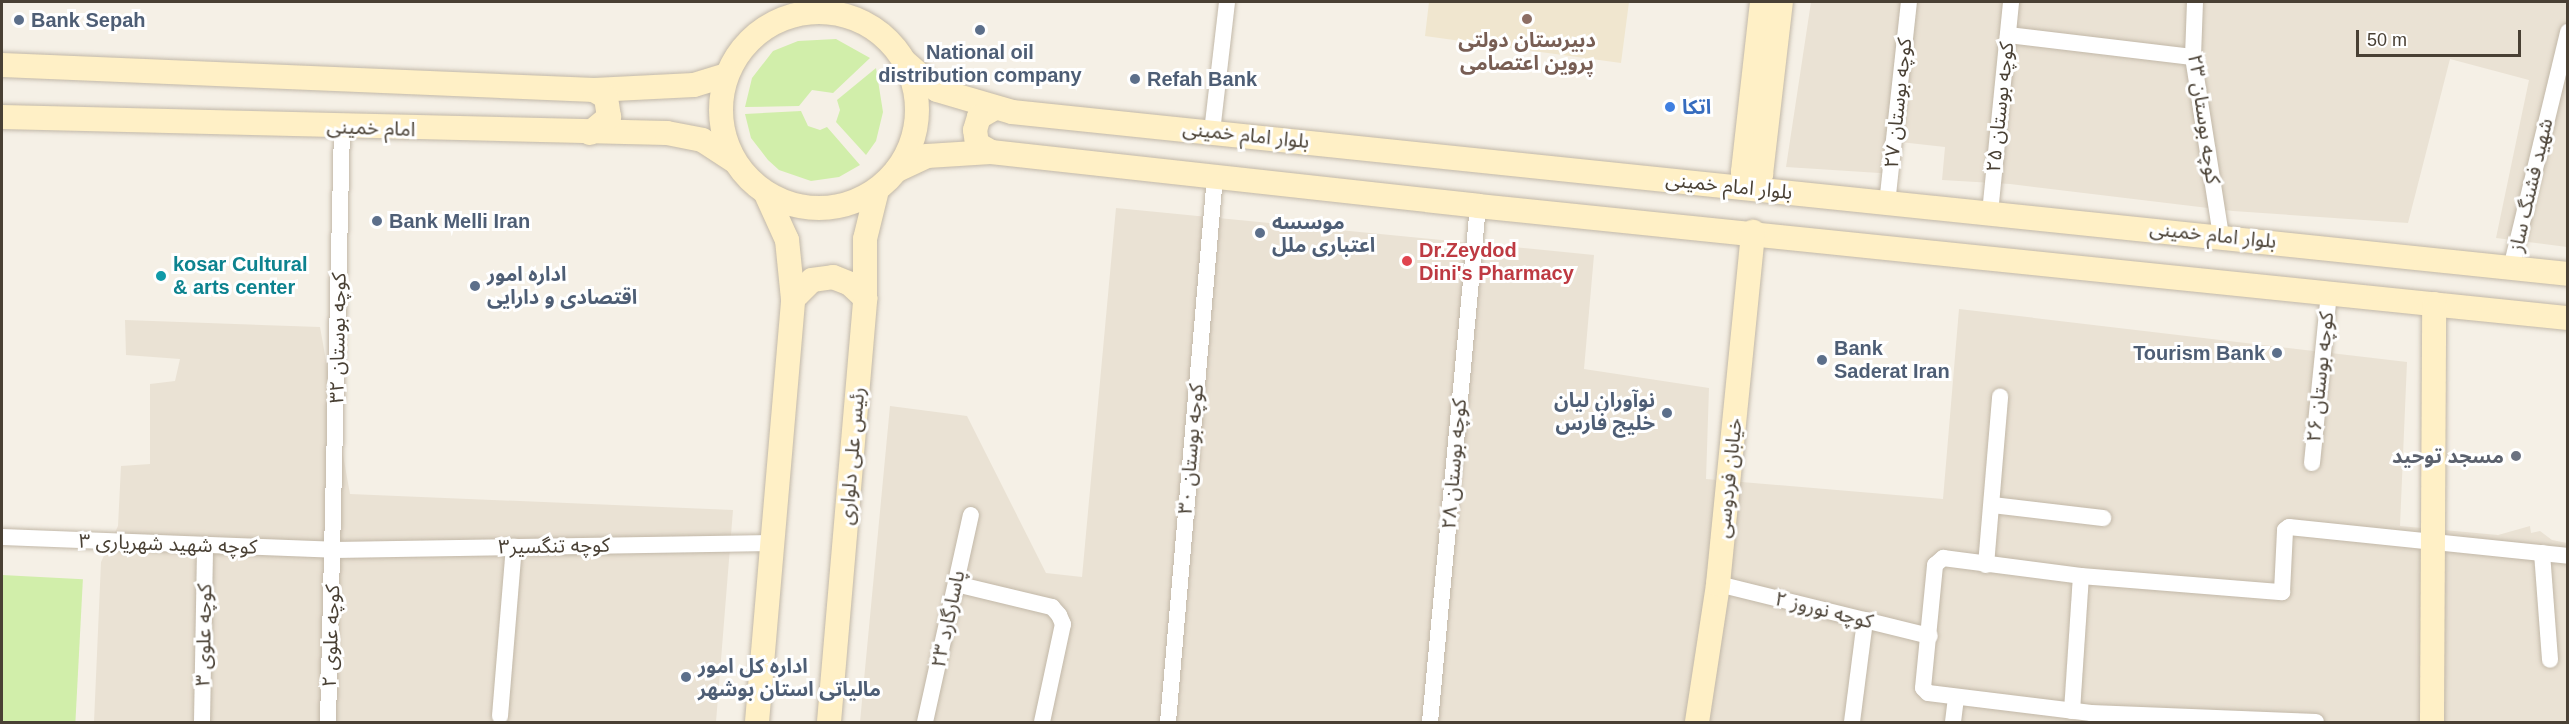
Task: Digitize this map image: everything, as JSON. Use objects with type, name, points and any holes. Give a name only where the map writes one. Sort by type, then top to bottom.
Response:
[{"type":"street","points":[[1212,132],[1227,2]]},
{"type":"street","points":[[1755,143],[1762,2]]},
{"type":"street","points":[[1749,187],[1743,172],[1755,143],[1781,2]]},
{"type":"street","name":"کوچه بوستان ۲۷","points":[[1887,204],[1908,2]]},
{"type":"street","name":"کوچه بوستان ۲۵","points":[[1990,213],[2011,2]]},
{"type":"street","name":"کوچه بوستان ۲۳","points":[[2195,2],[2193,57],[2221,235]]},
{"type":"street","points":[[795,8],[826,12],[857,11],[887,38],[904,61],[915,87],[917,116],[912,144],[897,170],[877,190],[848,205],[816,209],[784,203],[766,194],[733,160],[723,132],[721,104],[727,75],[741,50],[762,30],[795,8]]},
{"type":"street","name":"شهید فشنگ ساز","points":[[2511,268],[2568,32]]},
{"type":"street","points":[[2008,35],[2193,57]]},
{"type":"street","name":"بلوار امام خمینی","points":[[904,61],[937,90],[993,109],[1749,187],[1887,204],[2221,235],[2568,274]]},
{"type":"street","points":[[2,65],[594,90],[694,85],[727,75]]},
{"type":"street","points":[[590,134],[609,117],[606,97],[594,90]]},
{"type":"street","points":[[991,152],[977,144],[975,130],[979,117],[993,109]]},
{"type":"street","name":"امام خمینی","points":[[2,117],[679,135],[702,140],[733,160]]},
{"type":"street","name":"کوچه بوستان ۳۲","points":[[334,550],[342,127]]},
{"type":"street","points":[[897,170],[927,156],[991,152],[1478,206],[1753,232],[2568,318]]},
{"type":"street","name":"کوچه بوستان ۳۰","points":[[1168,723],[1215,176]]},
{"type":"street","name":"رئیس علی دلواری","points":[[829,723],[865,298],[865,239],[877,190]]},
{"type":"street","points":[[757,723],[793,299],[787,240],[766,194]]},
{"type":"street","name":"کوچه بوستان ۲۸","points":[[1430,723],[1478,206]]},
{"type":"street","name":"خیابان فردوسی","points":[[1697,723],[1718,584],[1753,232]]},
{"type":"street","points":[[793,299],[813,280],[833,277],[850,284],[865,298]]},
{"type":"street","name":"کوچه بوستان ۲۶","points":[[2312,463],[2329,292]]},
{"type":"street","points":[[2432,723],[2434,304]]},
{"type":"street","points":[[1986,565],[2000,397]]},
{"type":"street","points":[[1992,505],[2103,518]]},
{"type":"street","name":"پاسارگارد ۲۳","points":[[925,723],[971,515]]},
{"type":"street","points":[[2316,723],[2090,718],[2072,711],[1928,693],[1923,688],[1937,560],[2081,576],[2282,592],[2285,530],[2289,527],[2568,556]]},
{"type":"street","name":"کوچه شهید شهریاری ۳","points":[[2,537],[205,548],[334,550]]},
{"type":"street","name":"کوچه تنگسیر۳","points":[[334,550],[773,543]]},
{"type":"street","points":[[500,716],[514,547]]},
{"type":"street","name":"کوچه علوی ۳","points":[[202,723],[205,548]]},
{"type":"street","name":"کوچه علوی ۲","points":[[328,723],[334,550]]},
{"type":"street","points":[[2542,553],[2550,660]]},
{"type":"street","points":[[2072,711],[2081,576]]},
{"type":"street","points":[[956,584],[1052,607],[1059,615],[1063,624],[1042,723]]},
{"type":"street","name":"کوچه نوروز ۲","points":[[1718,584],[1930,636]]},
{"type":"street","points":[[1852,723],[1865,620]]},
{"type":"street","points":[[1953,723],[1956,697]]},
{"type":"shaded area","name":"دبیرستان دولتی پروین اعتصامی","points":[[1429,2],[1629,2],[1621,63],[1425,36]]},
{"type":"shaded area","points":[[1811,2],[2567,2],[2567,247],[2496,238],[2529,80],[2450,59],[2408,223],[2233,211],[2010,184],[1942,180],[1945,147],[1900,142],[1895,174],[1786,167]]},
{"type":"shaded area","points":[[1116,208],[1594,255],[1584,369],[1709,388],[1706,479],[1943,499],[1959,309],[2407,362],[2400,526],[2498,535],[2530,526],[2531,533],[2540,531],[2552,540],[2567,543],[2567,722],[860,722],[890,406],[967,416],[1046,573],[1082,577]]},
{"type":"shaded area","points":[[125,320],[320,327],[350,494],[733,510],[716,722],[94,722],[101,562],[118,526],[121,466],[150,464],[150,384],[175,381],[180,359],[126,355]]},
{"type":"green space","points":[[836,39],[870,58],[833,93],[812,90],[799,106],[745,107],[752,78],[773,51],[798,41]]},
{"type":"green space","points":[[876,68],[883,112],[876,141],[866,155],[836,122],[840,110],[837,100]]},
{"type":"green space","points":[[801,111],[808,126],[820,130],[827,127],[860,165],[839,177],[811,181],[779,170],[768,160],[751,138],[745,114]]},
{"type":"green space","points":[[2,575],[83,579],[75,722],[2,722]]},
{"type":"place","name":"دبیرستان دولتی پروین اعتصامی","points":[[1527,19]]},
{"type":"place","name":"Bank Sepah","points":[[19,20]]},
{"type":"place","name":"National oil distribution company","points":[[980,30]]},
{"type":"place","name":"Refah Bank","points":[[1135,79]]},
{"type":"place","name":"اتکا","points":[[1670,107]]},
{"type":"place","name":"Bank Melli Iran","points":[[377,221]]},
{"type":"place","name":"موسسه اعتباری ملل","points":[[1260,233]]},
{"type":"place","name":"Dr.Zeydod Dini's Pharmacy","points":[[1407,261]]},
{"type":"place","name":"kosar Cultural & arts center","points":[[161,276]]},
{"type":"place","name":"اداره امور اقتصادی و دارایی","points":[[475,286]]},
{"type":"place","name":"Tourism Bank","points":[[2277,353]]},
{"type":"place","name":"Bank Saderat Iran","points":[[1822,360]]},
{"type":"place","name":"نوآوران لیان خلیج فارس","points":[[1667,413]]},
{"type":"place","name":"مسجد توحید","points":[[2516,456]]},
{"type":"place","name":"اداره کل امور مالیاتی استان بوشهر","points":[[686,677]]}]
